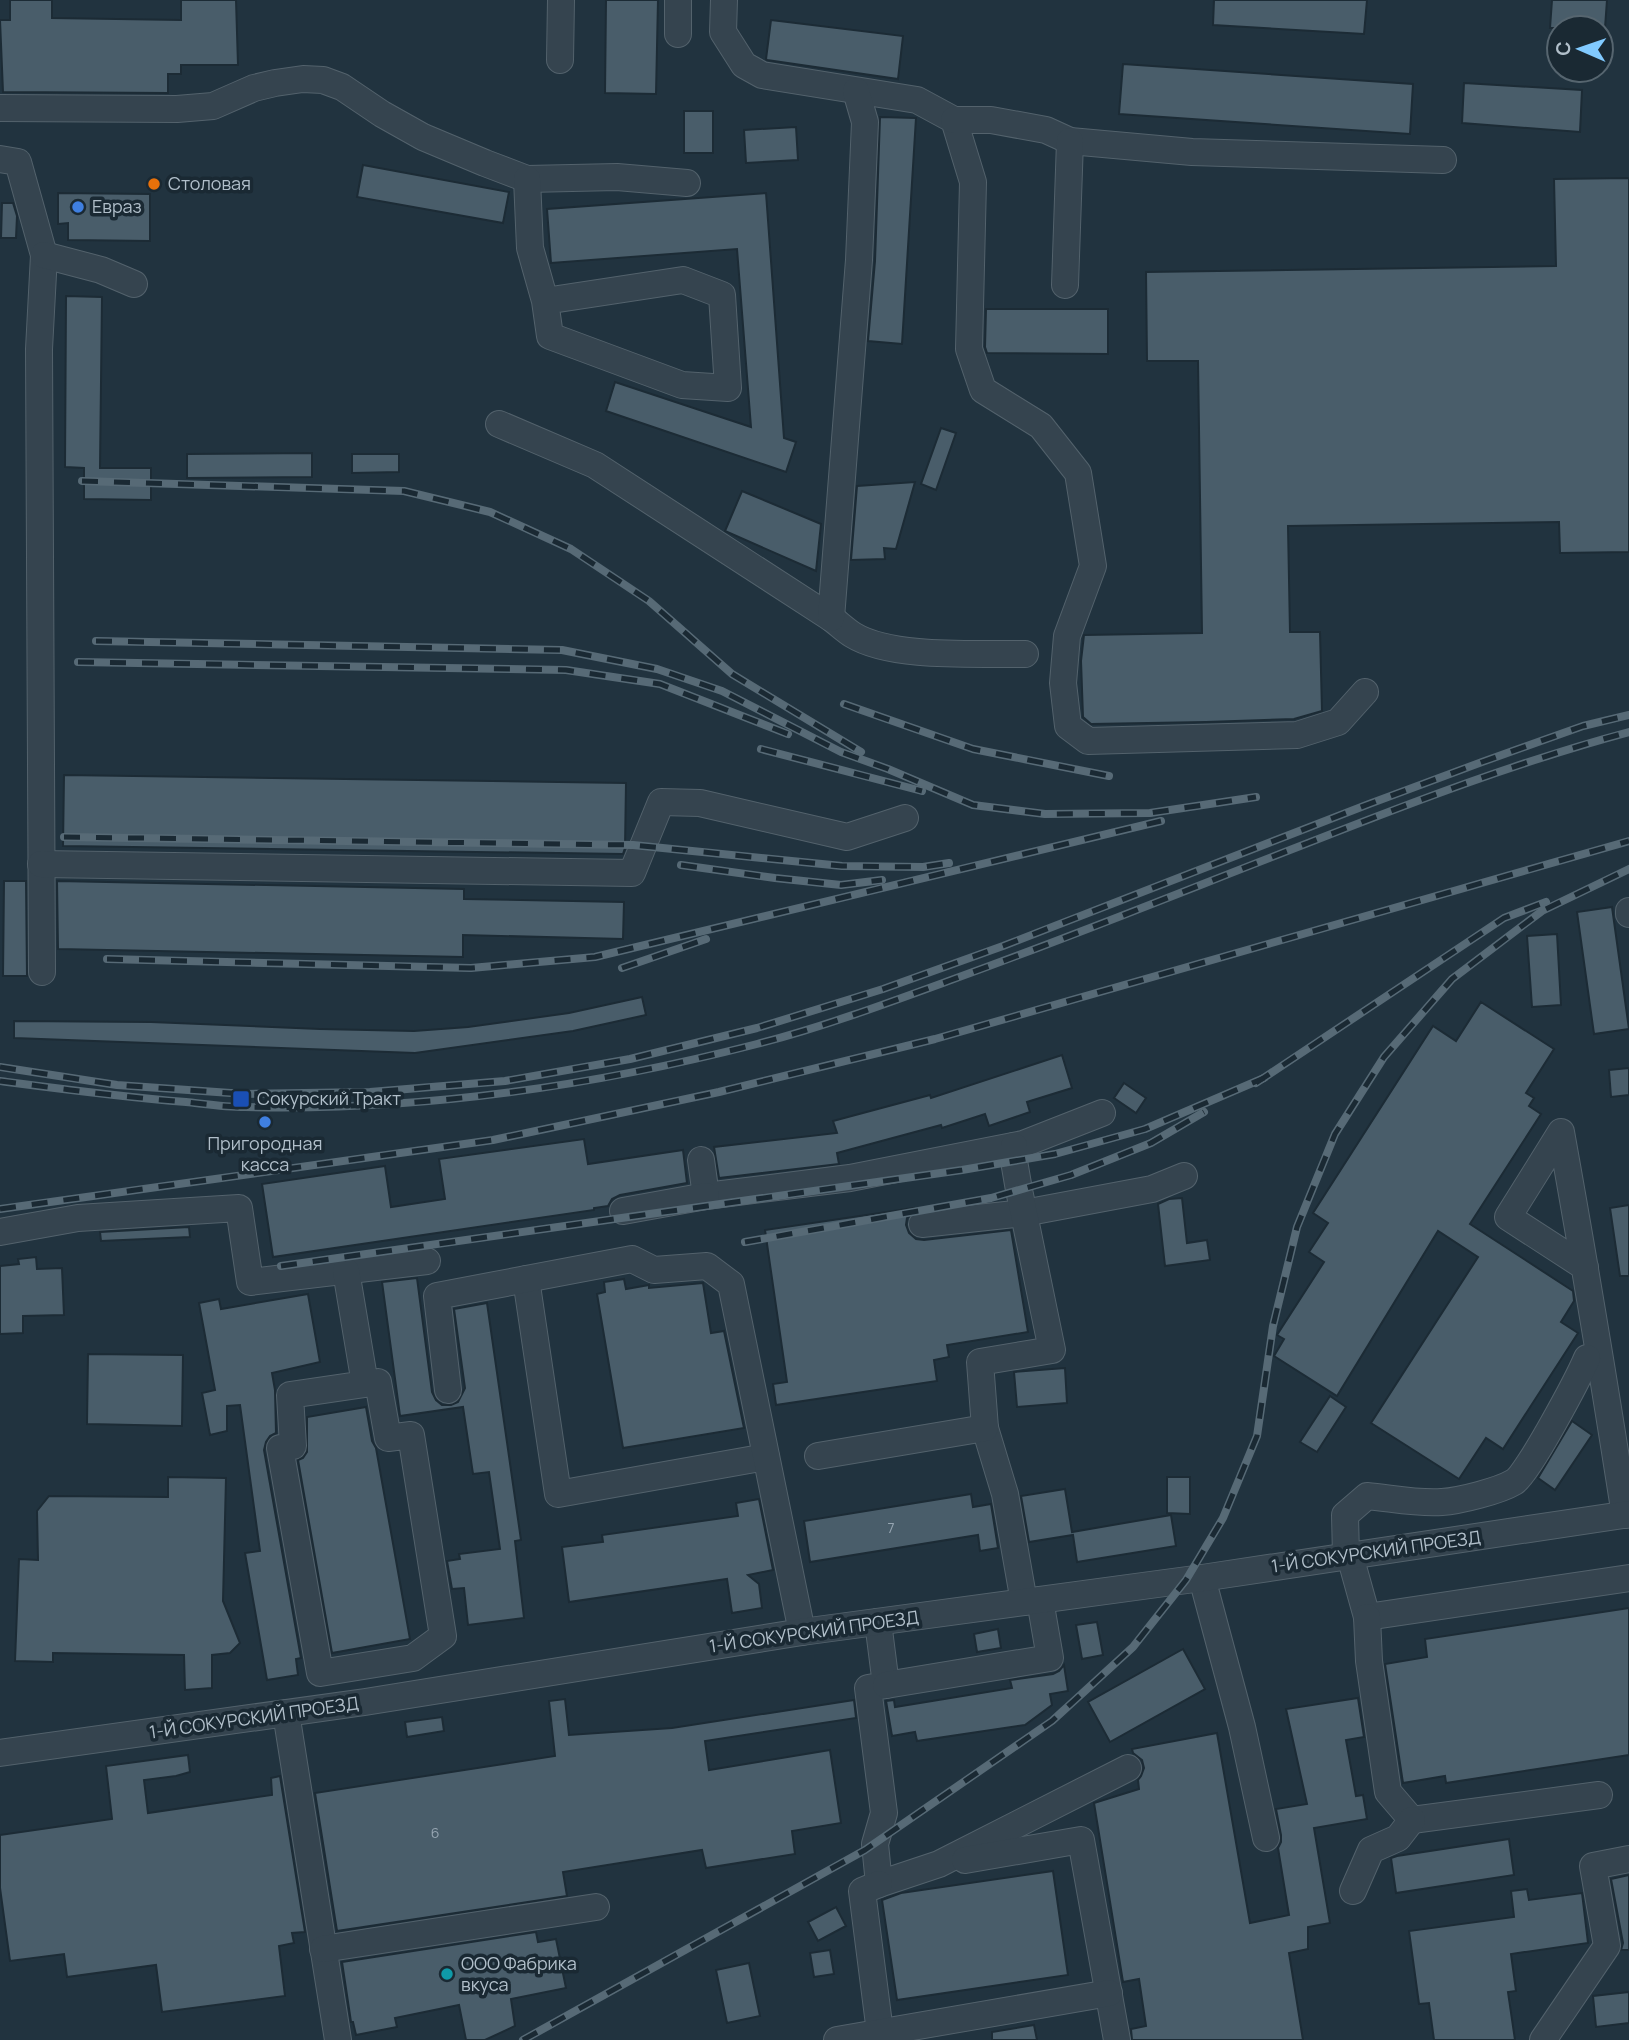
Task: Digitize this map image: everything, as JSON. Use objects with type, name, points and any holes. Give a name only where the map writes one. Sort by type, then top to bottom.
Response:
[{"type":"street","points":[[560,61],[561,0]]},
{"type":"street","points":[[678,0],[678,34]]},
{"type":"street","points":[[724,0],[723,32],[744,65],[762,75],[917,100],[954,120],[991,120],[1046,130],[1070,141],[1192,152],[1443,160]]},
{"type":"street","points":[[0,108],[177,109],[213,106],[254,88],[275,83],[303,79],[323,80],[342,87],[382,114],[424,137],[527,179],[617,177],[687,183]]},
{"type":"street","points":[[831,618],[859,260],[866,122],[856,91]]},
{"type":"street","points":[[954,120],[974,182],[969,349],[983,390],[1041,426],[1078,473],[1093,566],[1067,636],[1063,683],[1068,726],[1088,741],[1297,735],[1338,722],[1365,692]]},
{"type":"street","points":[[1065,285],[1070,141]]},
{"type":"street","points":[[0,159],[18,162],[44,255],[39,349],[42,972]]},
{"type":"street","points":[[527,179],[530,248],[545,301],[550,336],[682,385],[727,388],[722,295],[683,280],[545,301]]},
{"type":"street","points":[[44,255],[101,270],[134,284]]},
{"type":"street","points":[[499,424],[594,465],[831,618],[853,635],[907,652],[1025,654]]},
{"type":"street","points":[[41,864],[632,873],[661,802],[700,803],[846,837],[905,818]]},
{"type":"street","points":[[622,1211],[706,1196],[850,1178],[1014,1146],[1102,1112]]},
{"type":"street","points":[[879,1884],[875,1843],[884,1813],[868,1688],[1050,1658],[985,1428],[980,1362],[1052,1350],[1014,1161],[1014,1146]]},
{"type":"street","points":[[701,1160],[706,1196]]},
{"type":"street","points":[[922,1224],[1024,1213],[1152,1189],[1184,1176]]},
{"type":"street","points":[[0,1233],[78,1218],[239,1208],[250,1282],[427,1261]]},
{"type":"street","points":[[448,1390],[438,1296],[632,1259],[654,1270],[707,1266],[731,1284],[802,1632]]},
{"type":"street","points":[[1586,1267],[1627,1514]]},
{"type":"street","points":[[346,1271],[365,1384]]},
{"type":"street","points":[[526,1279],[558,1494],[766,1457]]},
{"type":"street","points":[[1412,1819],[1388,1792],[1369,1661],[1367,1617],[1348,1556],[1345,1515],[1367,1496],[1442,1502],[1492,1491],[1516,1481],[1544,1438],[1587,1358]]},
{"type":"street","points":[[378,1382],[388,1438],[411,1434],[443,1636],[413,1658],[320,1673],[280,1448],[293,1446],[290,1395],[365,1384],[378,1382]]},
{"type":"street","points":[[818,1456],[985,1428]]},
{"type":"street","name":"1-Й СОКУРСКИЙ ПРОЕЗД","points":[[0,1753],[378,1700],[802,1632],[1202,1578],[1627,1514]]},
{"type":"street","points":[[1202,1578],[1242,1727],[1266,1839]]},
{"type":"street","points":[[1367,1617],[1629,1578]]},
{"type":"street","points":[[878,1622],[886,1685]]},
{"type":"street","points":[[286,1713],[338,2040]]},
{"type":"street","points":[[881,2037],[862,1891],[939,1864],[1128,1768]]},
{"type":"street","points":[[1353,1891],[1371,1850],[1398,1838],[1412,1819],[1599,1795]]},
{"type":"street","points":[[939,1864],[1081,1840],[1117,2040]]},
{"type":"street","points":[[1543,2040],[1607,1946],[1593,1866],[1629,1859]]},
{"type":"street","points":[[323,1950],[596,1907]]},
{"type":"street","points":[[837,2040],[881,2037],[1108,1993]]},
{"type":"building","points":[[10,0],[52,0],[52,18],[181,20],[181,0],[236,0],[238,65],[181,65],[181,74],[168,74],[168,93],[3,92],[0,20],[10,20]]},
{"type":"building","points":[[606,0],[658,0],[656,94],[605,93]]},
{"type":"building","points":[[1214,0],[1367,0],[1364,34],[1213,25]]},
{"type":"building","points":[[1552,0],[1607,0],[1606,14],[1551,14]]},
{"type":"building","points":[[771,20],[903,36],[898,79],[767,60]]},
{"type":"building","points":[[1123,64],[1413,84],[1410,134],[1119,114]]},
{"type":"building","points":[[1464,83],[1582,90],[1580,132],[1462,123]]},
{"type":"building","points":[[684,111],[713,111],[713,153],[684,153]]},
{"type":"building","points":[[880,117],[916,118],[902,344],[868,341],[875,261]]},
{"type":"building","points":[[796,127],[798,160],[746,163],[744,130]]},
{"type":"building","points":[[363,165],[509,192],[503,223],[357,197]]},
{"type":"building","points":[[1629,178],[1629,552],[1560,553],[1559,522],[1288,526],[1290,632],[1320,632],[1322,711],[1294,719],[1206,722],[1091,724],[1083,717],[1081,661],[1084,635],[1202,633],[1198,361],[1147,361],[1146,272],[1556,266],[1554,179]]},
{"type":"building","points":[[58,193],[150,194],[150,241],[68,240],[68,223],[58,224]]},
{"type":"building","points":[[766,193],[784,438],[796,442],[786,472],[606,411],[615,382],[751,427],[737,249],[551,263],[547,209]]},
{"type":"building","points":[[2,203],[13,203],[17,216],[16,238],[1,238]]},
{"type":"building","points":[[66,296],[102,297],[100,468],[151,468],[151,500],[84,499],[84,468],[65,467]]},
{"type":"building","points":[[986,309],[1108,309],[1108,354],[987,353]]},
{"type":"building","points":[[941,428],[956,433],[936,490],[921,484]]},
{"type":"building","points":[[312,453],[312,477],[187,478],[187,454]]},
{"type":"building","points":[[352,454],[399,454],[399,472],[352,473]]},
{"type":"building","points":[[915,482],[896,549],[884,548],[885,559],[851,560],[857,486]]},
{"type":"building","points":[[742,491],[821,524],[816,571],[725,531]]},
{"type":"building","points":[[64,775],[626,783],[625,848],[623,854],[63,846]]},
{"type":"building","points":[[4,881],[26,881],[27,976],[3,976]]},
{"type":"building","points":[[57,881],[464,889],[464,899],[624,902],[623,939],[463,935],[463,957],[58,949]]},
{"type":"building","points":[[1612,907],[1629,1029],[1594,1034],[1577,912]]},
{"type":"building","points":[[1557,934],[1561,1005],[1532,1007],[1527,936]]},
{"type":"building","points":[[642,997],[646,1015],[573,1031],[415,1053],[14,1038],[14,1021],[151,1022],[414,1031],[468,1027],[569,1013]]},
{"type":"building","points":[[1481,1002],[1554,1049],[1526,1093],[1534,1098],[1529,1106],[1541,1114],[1470,1224],[1573,1291],[1574,1301],[1561,1322],[1578,1333],[1503,1449],[1486,1438],[1459,1479],[1371,1423],[1478,1257],[1438,1231],[1337,1396],[1274,1356],[1284,1339],[1277,1335],[1324,1262],[1309,1252],[1328,1223],[1313,1213],[1433,1026],[1456,1041]]},
{"type":"building","points":[[1062,1055],[1072,1088],[1027,1102],[1030,1112],[989,1126],[985,1114],[942,1128],[941,1125],[837,1153],[839,1164],[719,1178],[714,1147],[837,1133],[833,1121],[930,1095],[931,1098]]},
{"type":"building","points":[[1629,1068],[1629,1095],[1611,1097],[1609,1070]]},
{"type":"building","points":[[1124,1083],[1146,1098],[1136,1113],[1114,1098]]},
{"type":"building","points":[[584,1139],[588,1164],[683,1150],[687,1183],[620,1195],[612,1199],[608,1206],[594,1210],[273,1257],[262,1184],[385,1166],[391,1207],[445,1199],[439,1159]]},
{"type":"building","points":[[1182,1198],[1187,1243],[1207,1240],[1210,1260],[1165,1266],[1158,1204],[1169,1199]]},
{"type":"building","points":[[1629,1205],[1629,1276],[1620,1276],[1610,1208]]},
{"type":"building","points":[[914,1208],[906,1225],[909,1233],[916,1239],[1011,1230],[1028,1332],[947,1345],[949,1357],[934,1360],[937,1381],[776,1405],[773,1384],[787,1382],[765,1230]]},
{"type":"building","points":[[189,1227],[190,1237],[101,1241],[100,1232]]},
{"type":"building","points":[[36,1257],[37,1269],[62,1268],[64,1315],[23,1316],[23,1333],[0,1334],[0,1266],[19,1264],[18,1259]]},
{"type":"building","points":[[417,1278],[432,1392],[442,1405],[458,1402],[465,1388],[454,1309],[487,1303],[521,1540],[515,1541],[524,1618],[468,1625],[464,1588],[452,1589],[447,1561],[460,1559],[459,1554],[500,1549],[489,1472],[473,1474],[463,1407],[400,1416],[382,1282]]},
{"type":"building","points":[[624,1279],[626,1289],[649,1285],[649,1288],[703,1283],[711,1333],[724,1331],[744,1428],[623,1448],[597,1294],[605,1292],[604,1282]]},
{"type":"building","points":[[308,1294],[320,1362],[272,1373],[276,1433],[270,1436],[264,1450],[301,1658],[296,1659],[298,1675],[267,1680],[245,1553],[260,1551],[240,1405],[227,1406],[227,1431],[210,1435],[202,1393],[215,1390],[199,1303],[219,1299],[221,1309]]},
{"type":"building","points":[[88,1354],[183,1355],[182,1426],[87,1424]]},
{"type":"building","points":[[1065,1368],[1067,1403],[1017,1407],[1014,1372]]},
{"type":"building","points":[[1330,1396],[1346,1407],[1317,1452],[1300,1442]]},
{"type":"building","points":[[366,1407],[372,1441],[376,1448],[410,1639],[332,1653],[298,1460],[307,1452],[307,1417]]},
{"type":"building","points":[[1572,1421],[1592,1435],[1555,1490],[1538,1478]]},
{"type":"building","points":[[168,1477],[226,1478],[223,1601],[240,1643],[230,1653],[212,1655],[212,1688],[185,1690],[184,1655],[53,1653],[53,1662],[15,1661],[19,1559],[38,1560],[37,1511],[49,1496],[168,1497]]},
{"type":"building","points":[[1167,1477],[1190,1477],[1190,1514],[1167,1513]]},
{"type":"building","points":[[1065,1489],[1072,1532],[1171,1515],[1176,1546],[1077,1562],[1073,1535],[1029,1542],[1021,1496]]},
{"type":"building","points":[[971,1494],[973,1507],[991,1504],[998,1548],[980,1551],[978,1535],[810,1562],[804,1521]]},
{"type":"building","points":[[759,1499],[773,1570],[748,1575],[759,1584],[762,1608],[732,1613],[727,1579],[569,1602],[562,1547],[603,1542],[602,1535],[738,1516],[736,1503]]},
{"type":"building","points":[[1629,1608],[1629,1755],[1446,1783],[1445,1776],[1403,1783],[1385,1664],[1427,1657],[1425,1639]]},
{"type":"building","points":[[1097,1622],[1103,1655],[1082,1659],[1076,1625]]},
{"type":"building","points":[[998,1629],[1001,1648],[977,1652],[974,1634]]},
{"type":"building","points":[[1183,1649],[1205,1689],[1110,1742],[1088,1702]]},
{"type":"building","points":[[1064,1665],[1068,1691],[1050,1694],[1052,1705],[1025,1725],[917,1741],[915,1732],[892,1736],[886,1701],[894,1700],[895,1707],[1012,1688],[1010,1680],[1053,1674]]},
{"type":"building","points":[[1358,1698],[1364,1737],[1346,1740],[1356,1796],[1363,1795],[1367,1819],[1314,1828],[1330,1923],[1308,1927],[1308,1949],[1289,1953],[1303,2040],[1132,2040],[1131,2029],[1146,2026],[1139,1979],[1123,1982],[1094,1803],[1139,1789],[1138,1780],[1144,1768],[1142,1760],[1132,1749],[1217,1733],[1250,1923],[1289,1915],[1278,1848],[1281,1835],[1276,1809],[1307,1804],[1286,1709]]},
{"type":"building","points":[[565,1699],[569,1735],[672,1728],[854,1700],[856,1718],[705,1741],[709,1770],[830,1750],[841,1823],[792,1831],[795,1854],[706,1868],[702,1850],[563,1872],[567,1896],[337,1931],[315,1793],[555,1756],[549,1701]]},
{"type":"building","points":[[442,1717],[444,1731],[407,1737],[405,1722]]},
{"type":"building","points":[[188,1755],[190,1772],[144,1780],[148,1813],[272,1795],[271,1778],[280,1776],[305,1932],[292,1933],[294,1943],[279,1946],[285,1996],[162,2012],[156,1965],[67,1977],[64,1954],[10,1961],[0,1888],[0,1835],[112,1819],[106,1766]]},
{"type":"building","points":[[1509,1839],[1514,1875],[1396,1893],[1391,1858]]},
{"type":"building","points":[[1053,1871],[1068,1975],[897,2000],[882,1900],[901,1893]]},
{"type":"building","points":[[1629,1875],[1629,1950],[1621,1950],[1623,1943],[1611,1879]]},
{"type":"building","points":[[1527,1889],[1529,1900],[1582,1893],[1588,1943],[1511,1954],[1516,1991],[1508,1992],[1515,2040],[1434,2040],[1429,2003],[1419,2004],[1409,1931],[1514,1917],[1511,1891]]},
{"type":"building","points":[[836,1907],[846,1926],[818,1941],[808,1922]]},
{"type":"building","name":"ООО Фабрика вкуса","points":[[536,1932],[538,1942],[556,1939],[566,1988],[511,1999],[515,2026],[485,2040],[466,2040],[459,2005],[395,2018],[397,2027],[356,2035],[351,2022],[342,1962]]},
{"type":"building","points":[[830,1950],[834,1974],[814,1977],[810,1953]]},
{"type":"building","points":[[749,1963],[760,2016],[727,2023],[716,1970]]},
{"type":"building","points":[[1629,1992],[1629,2023],[1596,2027],[1593,1996]]},
{"type":"building","points":[[1034,2025],[1037,2040],[992,2040],[992,2032]]},
{"type":"railway","points":[[82,481],[404,491],[490,512],[571,549],[649,601],[732,674],[861,752]]},
{"type":"railway","points":[[96,641],[562,650],[657,669],[722,691],[841,752],[973,805],[1045,814],[1150,813],[1256,797]]},
{"type":"railway","points":[[78,662],[566,670],[660,684],[788,734]]},
{"type":"railway","points":[[844,704],[973,749],[1109,776]]},
{"type":"railway","points":[[0,1067],[117,1085],[245,1094],[370,1092],[505,1081],[630,1059],[757,1028],[883,989],[1003,946],[1482,762],[1583,726],[1629,715]]},
{"type":"railway","points":[[0,1081],[223,1106],[310,1107],[439,1100],[631,1073],[782,1037],[879,1006],[1041,947],[1427,798],[1507,769],[1629,732]]},
{"type":"railway","points":[[761,749],[922,791]]},
{"type":"railway","points":[[107,959],[471,968],[595,957],[1161,821]]},
{"type":"railway","points":[[64,837],[633,845],[842,866],[923,867],[949,863]]},
{"type":"railway","points":[[0,1209],[493,1140],[719,1092],[935,1039],[1629,841]]},
{"type":"railway","points":[[681,865],[841,885],[882,880]]},
{"type":"railway","points":[[523,2040],[865,1850],[1052,1721],[1133,1647],[1186,1580],[1223,1518],[1257,1436],[1273,1326],[1297,1227],[1335,1134],[1384,1057],[1452,979],[1542,911],[1629,869]]},
{"type":"railway","points":[[1256,1083],[1504,918],[1546,902]]},
{"type":"railway","points":[[622,968],[706,939]]},
{"type":"railway","points":[[281,1266],[962,1170],[1055,1154],[1145,1129],[1264,1078]]},
{"type":"railway","points":[[745,1242],[991,1198],[1071,1175],[1151,1143],[1204,1112]]},
{"type":"place","name":"Cтоловая","points":[[154,184]]},
{"type":"place","name":"Евраз","points":[[78,207]]},
{"type":"place","name":"Сокурский Тракт","points":[[241,1099]]},
{"type":"place","name":"Пригородная касса","points":[[265,1122]]},
{"type":"place","name":"ООО Фабрика вкуса","points":[[447,1974]]}]
